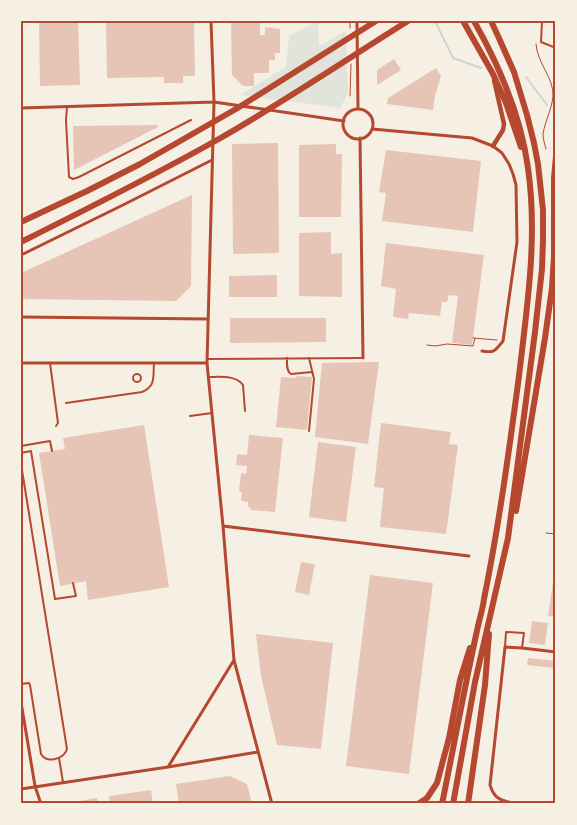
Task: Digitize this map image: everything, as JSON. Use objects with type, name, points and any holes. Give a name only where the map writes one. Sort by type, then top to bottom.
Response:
[{"type":"highway","points":[[21,222],[140,164],[236,110],[376,21]]},
{"type":"highway","points":[[21,242],[148,178],[219,139],[408,21]]},
{"type":"highway","points":[[463,21],[493,74],[506,103],[528,165]]},
{"type":"highway","points":[[442,804],[498,522],[511,439],[531,271],[532,212],[528,165],[517,118],[508,92],[474,21]]},
{"type":"highway","points":[[491,21],[514,72],[527,115],[538,164],[543,218],[542,270],[508,538]]},
{"type":"highway","points":[[453,804],[475,682],[516,511],[549,312],[554,256],[554,178],[556,156]]},
{"type":"highway","points":[[549,312],[556,292]]},
{"type":"highway","points":[[418,804],[427,798],[437,783],[449,738],[460,680],[478,625]]},
{"type":"highway","points":[[468,804],[485,685],[490,638],[489,626]]},
{"type":"highway","points":[[351,804],[356,804]]},
{"type":"street","points":[[211,21],[214,102],[207,361],[234,660],[272,804]]},
{"type":"street","points":[[357,21],[358,109]]},
{"type":"street","points":[[493,74],[504,124],[503,130],[493,146]]},
{"type":"street","points":[[21,108],[214,102],[344,121]]},
{"type":"street","points":[[358,109],[365,110],[370,115],[373,122],[372,129],[366,137],[353,138],[344,128],[344,121],[349,112],[358,109]]},
{"type":"street","points":[[372,129],[472,138],[493,146],[502,153],[513,174],[516,185],[517,242],[503,341],[495,351],[482,351]]},
{"type":"street","points":[[360,138],[363,358]]},
{"type":"street","points":[[21,255],[212,159]]},
{"type":"street","points":[[21,317],[208,319]]},
{"type":"street","points":[[21,363],[207,361]]},
{"type":"street","points":[[223,526],[469,556]]},
{"type":"street","points":[[517,804],[501,800],[493,794],[490,785],[505,647],[556,652]]},
{"type":"street","points":[[168,767],[234,660]]},
{"type":"street","points":[[21,702],[41,804]]},
{"type":"street","points":[[21,789],[258,752]]},
{"type":"lane","points":[[542,21],[541,42],[556,48]]},
{"type":"lane","points":[[67,107],[69,177],[73,180],[191,120]]},
{"type":"lane","points":[[287,358],[288,369],[291,374],[312,372]]},
{"type":"lane","points":[[309,358],[314,379],[309,431]]},
{"type":"lane","points":[[207,361],[363,358]]},
{"type":"lane","points":[[50,363],[58,423],[56,426]]},
{"type":"lane","points":[[66,403],[142,392],[148,389],[153,382],[154,363]]},
{"type":"lane","points":[[209,378],[221,376],[239,380],[243,385],[245,411]]},
{"type":"lane","points":[[190,416],[212,413]]},
{"type":"lane","points":[[21,446],[50,441],[52,450]]},
{"type":"lane","points":[[21,453],[31,451],[55,599],[76,596],[73,584]]},
{"type":"lane","points":[[21,464],[67,748],[65,754],[58,758],[45,759],[41,754],[30,685],[21,684]]},
{"type":"lane","points":[[505,647],[506,632],[524,633],[522,648]]},
{"type":"lane","points":[[58,758],[64,782]]},
{"type":"path","points":[[536,48],[551,83],[553,95],[543,136],[546,149]]},
{"type":"path","points":[[427,345],[473,346],[474,338],[497,340]]},
{"type":"path","points":[[546,532],[556,534]]},
{"type":"shaded area","points":[[318,21],[319,46],[346,31],[348,94],[340,108],[240,95],[286,67],[289,36]]},
{"type":"building","points":[[39,21],[78,21],[80,85],[40,86]]},
{"type":"building","points":[[106,21],[194,21],[195,76],[183,76],[183,83],[164,83],[164,77],[107,78]]},
{"type":"building","points":[[231,21],[260,21],[260,35],[265,35],[265,27],[280,29],[280,53],[275,53],[275,60],[269,60],[269,73],[254,73],[254,86],[243,86],[232,75]]},
{"type":"building","points":[[394,59],[401,70],[377,85],[377,70]]},
{"type":"building","points":[[436,68],[441,76],[433,110],[387,104],[388,98]]},
{"type":"building","points":[[158,125],[158,127],[74,170],[73,126]]},
{"type":"building","points":[[278,143],[279,253],[233,254],[232,144]]},
{"type":"building","points":[[336,144],[336,154],[342,154],[341,217],[299,217],[299,145]]},
{"type":"building","points":[[386,150],[481,161],[473,232],[382,221],[386,193],[379,192]]},
{"type":"building","points":[[192,195],[191,286],[176,301],[21,299],[21,273]]},
{"type":"building","points":[[331,232],[331,254],[342,253],[342,297],[299,296],[299,233]]},
{"type":"building","points":[[386,243],[484,255],[472,345],[452,343],[458,296],[449,295],[447,302],[442,302],[440,316],[409,313],[408,319],[393,317],[396,289],[381,286]]},
{"type":"building","points":[[277,275],[277,297],[229,297],[229,276]]},
{"type":"building","points":[[230,318],[326,318],[326,342],[230,343]]},
{"type":"building","points":[[379,362],[368,444],[315,437],[322,363]]},
{"type":"building","points":[[296,376],[312,377],[307,430],[276,427],[281,377],[296,378]]},
{"type":"building","points":[[381,423],[451,432],[449,444],[458,445],[446,534],[380,527],[384,488],[374,487]]},
{"type":"building","points":[[144,425],[169,587],[88,600],[86,581],[60,586],[39,453],[65,449],[63,438]]},
{"type":"building","points":[[249,435],[283,438],[275,512],[250,510],[251,507],[248,507],[248,502],[241,501],[242,492],[239,491],[241,473],[246,474],[247,466],[236,465],[237,454],[247,455]]},
{"type":"building","points":[[318,442],[356,447],[346,522],[309,517]]},
{"type":"building","points":[[301,562],[315,564],[309,595],[295,592]]},
{"type":"building","points":[[556,568],[556,617],[548,616]]},
{"type":"building","points":[[370,575],[433,583],[409,774],[346,766]]},
{"type":"building","points":[[532,621],[548,623],[545,645],[529,643]]},
{"type":"building","points":[[256,634],[333,643],[321,749],[277,745],[261,676]]},
{"type":"building","points":[[528,658],[556,661],[556,668],[527,665]]},
{"type":"building","points":[[230,776],[247,784],[252,804],[179,804],[176,784]]},
{"type":"building","points":[[151,790],[153,804],[110,804],[109,796]]},
{"type":"building","points":[[97,798],[98,804],[68,804],[68,803]]},
{"type":"waterway","points":[[435,21],[453,58],[481,68]]},
{"type":"waterway","points":[[526,77],[547,105]]}]
